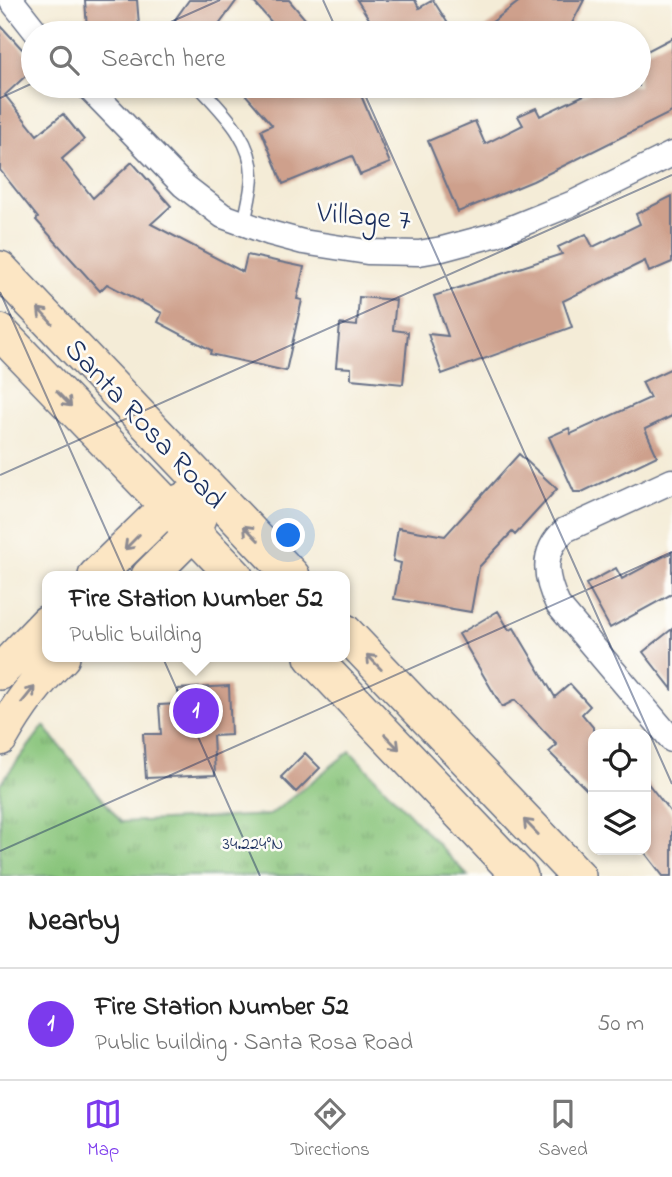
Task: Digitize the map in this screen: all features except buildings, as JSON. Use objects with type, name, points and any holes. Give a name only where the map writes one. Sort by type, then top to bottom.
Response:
[{"type":"main road","name":"Santa Rosa Road","points":[[0,269],[287,571]]},
{"type":"main road","name":"Santa Rosa Road","points":[[0,332],[230,571]]},
{"type":"main road","points":[[101,571],[167,506],[210,490]]},
{"type":"main road","points":[[154,571],[192,533],[210,490]]},
{"type":"main road","points":[[2,666],[42,628]]},
{"type":"main road","points":[[350,637],[578,876]]},
{"type":"main road","points":[[0,738],[17,709],[57,662]]},
{"type":"main road","points":[[317,662],[520,876]]},
{"type":"street","points":[[11,0],[28,21]]},
{"type":"street","name":"Village 7","points":[[99,98],[183,185],[214,210],[270,233],[338,249],[394,254],[442,249],[494,234],[571,204],[672,154]]},
{"type":"street","points":[[672,481],[565,530],[548,552],[546,567],[550,587],[558,605],[672,740]]},
{"type":"lane","points":[[210,98],[233,124],[250,156],[252,176],[244,224]]},
{"type":"green space","points":[[44,726],[121,822],[270,815],[350,751],[468,876],[0,876],[0,784]]},
{"type":"place","name":"Fire Station Number 52","points":[[196,711]]}]
